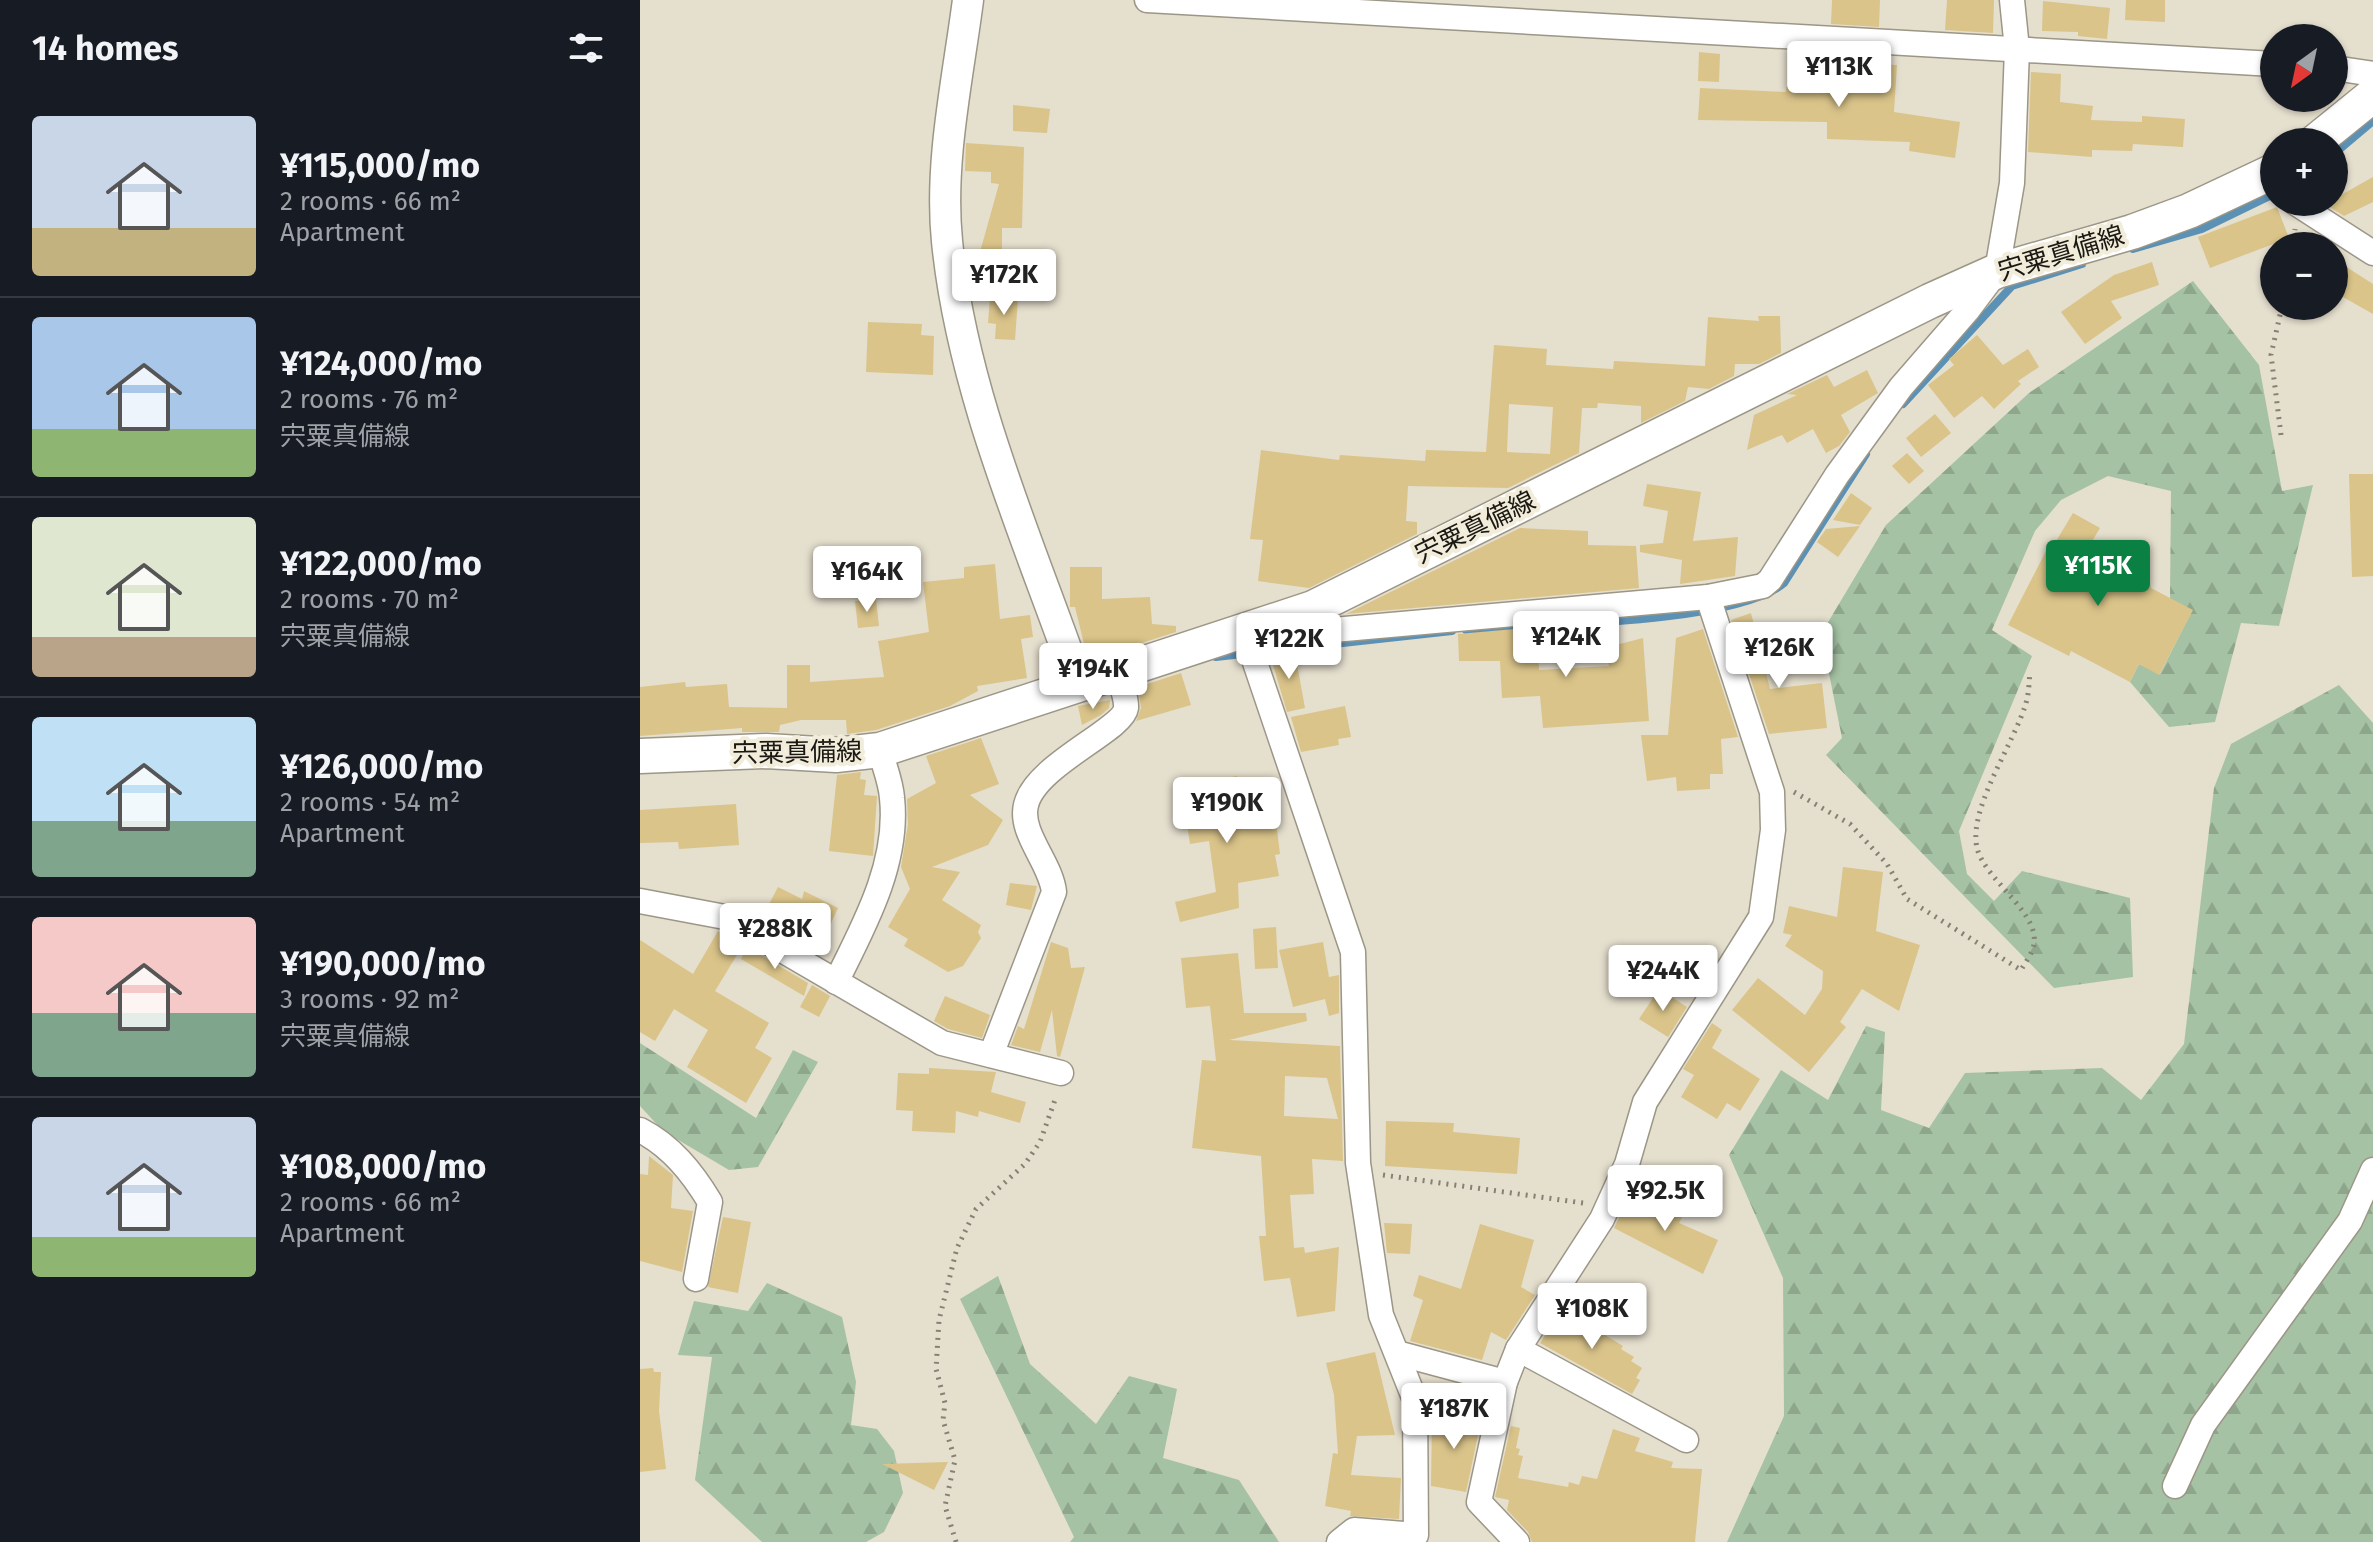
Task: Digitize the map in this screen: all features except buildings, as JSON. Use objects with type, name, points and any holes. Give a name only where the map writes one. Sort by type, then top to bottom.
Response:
[{"type":"main road","points":[[2332,128],[2373,95]]},
{"type":"main road","name":"宍粟真備線","points":[[640,756],[766,751],[836,755],[880,750],[1078,682],[1119,679],[1248,644],[1313,608],[1997,271],[2132,232],[2260,181]]},
{"type":"street","points":[[968,0],[948,161],[946,239],[955,300],[969,367],[1078,682]]},
{"type":"street","points":[[1147,0],[1331,6],[2260,63]]},
{"type":"street","points":[[1339,1542],[1354,1530],[1416,1535],[1415,1400],[1381,1315],[1359,1172],[1353,952],[1248,644],[1322,631],[1711,606],[1763,586],[1892,399],[1997,271],[2012,183],[2017,49],[2012,0]]},
{"type":"street","points":[[2348,70],[2373,74]]},
{"type":"street","points":[[2316,216],[2373,253]]},
{"type":"street","points":[[1517,1542],[1479,1502],[1505,1382],[1518,1349],[1607,1207],[1627,1164],[1645,1102],[1761,917],[1773,830],[1768,781],[1711,606]]},
{"type":"street","points":[[991,1055],[1054,892],[1053,877],[1026,822],[1026,804],[1036,787],[1076,749],[1119,723],[1126,708],[1119,679]]},
{"type":"street","points":[[836,982],[872,908],[893,835],[892,797],[880,750]]},
{"type":"street","points":[[640,901],[725,917],[933,1038],[1061,1073]]},
{"type":"street","points":[[640,1130],[661,1140],[696,1179],[710,1202],[696,1279]]},
{"type":"street","points":[[2175,1486],[2203,1425],[2350,1221],[2373,1170]]},
{"type":"street","points":[[1518,1349],[1686,1440]]},
{"type":"street","points":[[1397,1353],[1505,1382]]},
{"type":"path","points":[[2279,320],[2271,355],[2281,435]]},
{"type":"path","points":[[1768,781],[1808,797],[1850,824],[1887,864],[1907,899],[2021,970],[2034,946],[2032,927],[2017,904],[1987,872],[1977,847],[1979,814],[2026,702],[2030,672]]},
{"type":"path","points":[[956,1542],[945,1506],[955,1460],[943,1420],[945,1403],[936,1369],[939,1320],[963,1235],[976,1209],[1025,1164],[1040,1142],[1051,1117],[1061,1073]]},
{"type":"path","points":[[1359,1172],[1452,1182],[1607,1207]]},
{"type":"green space","points":[[2193,281],[2259,365],[2282,491],[2313,485],[2279,626],[2241,623],[2215,722],[2169,727],[2130,682],[2139,664],[2160,674],[2192,611],[2170,599],[2171,491],[2108,476],[2061,500],[2035,531],[1992,630],[2032,656],[1959,831],[1967,874],[1994,901],[2022,871],[2130,898],[2133,977],[2054,988],[1826,755],[1842,738],[1821,634],[1886,525],[2029,393]]},
{"type":"green space","points":[[2339,685],[2373,723],[2373,1542],[1727,1542],[1784,1416],[1783,1278],[1729,1155],[1781,1070],[1828,1100],[1866,1026],[1885,1032],[1881,1110],[1929,1128],[1965,1073],[2102,1068],[2141,1100],[2184,1044],[2214,788],[2231,744]]},
{"type":"green space","points":[[640,1043],[756,1118],[793,1050],[818,1062],[758,1167],[729,1170],[663,1131],[640,1106]]},
{"type":"green space","points":[[998,1276],[1030,1364],[1096,1424],[1129,1376],[1177,1389],[1163,1458],[1239,1480],[1279,1542],[1070,1542],[1074,1537],[960,1299]]},
{"type":"green space","points":[[767,1283],[842,1317],[856,1382],[851,1425],[877,1429],[894,1451],[903,1493],[884,1532],[866,1542],[762,1542],[695,1480],[712,1357],[678,1355],[694,1301],[748,1311]]},
{"type":"waterway","points":[[2348,142],[2373,121]]},
{"type":"waterway","points":[[2133,249],[2202,229],[2260,201]]},
{"type":"waterway","points":[[1903,404],[2012,286],[2082,264]]},
{"type":"waterway","points":[[1466,630],[1681,615],[1760,597],[1784,583],[1866,454]]},
{"type":"waterway","points":[[1216,657],[1452,631]]}]
